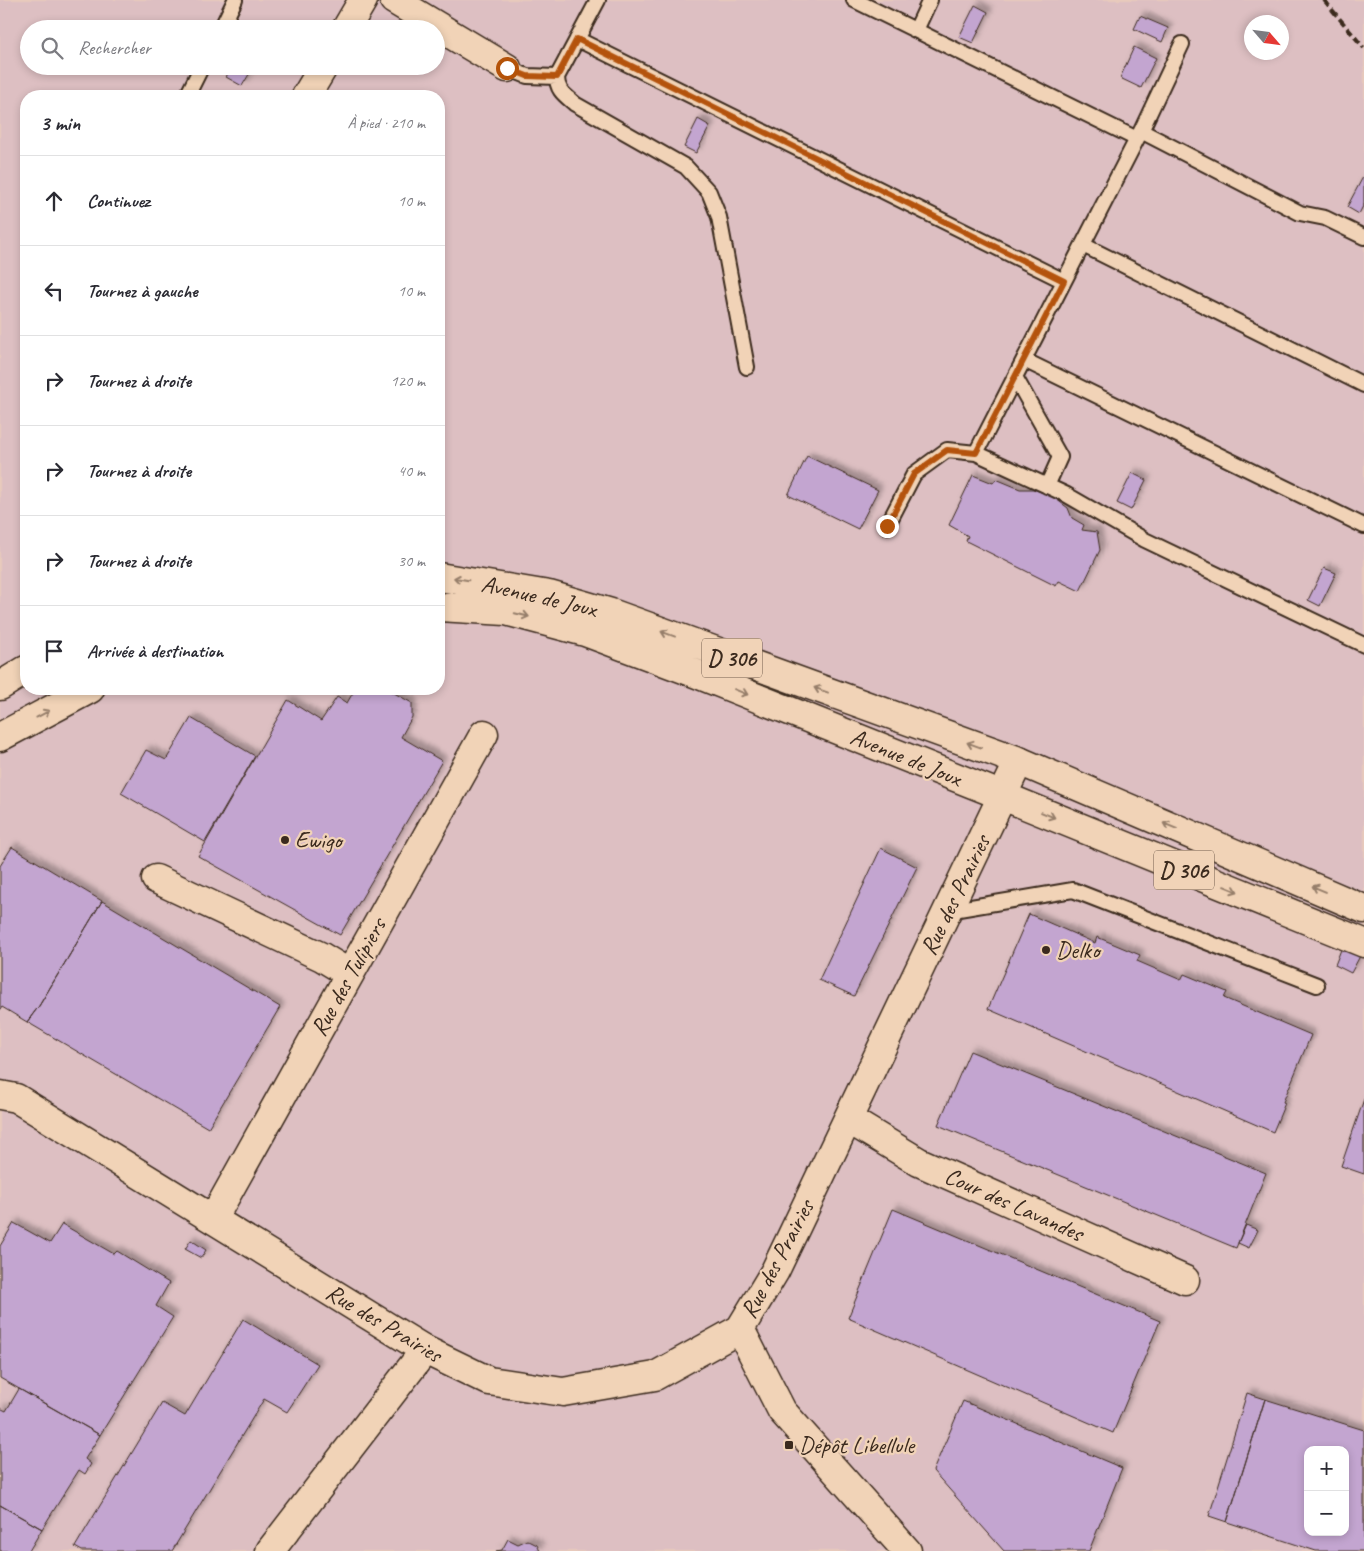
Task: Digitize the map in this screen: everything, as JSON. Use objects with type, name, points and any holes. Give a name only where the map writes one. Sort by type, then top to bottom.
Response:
[{"type":"street","points":[[351,20],[363,0]]},
{"type":"street","points":[[394,0],[427,20]]},
{"type":"street","points":[[445,31],[507,68]]},
{"type":"street","points":[[310,90],[319,75]]},
{"type":"street","name":"Avenue de Joux","points":[[445,578],[549,595],[611,613],[1020,761],[1364,909]]},
{"type":"street","name":"Avenue de Joux","points":[[445,606],[506,611],[585,632],[715,681],[1364,943]]},
{"type":"street","points":[[0,686],[20,674]]},
{"type":"street","points":[[0,737],[79,695]]},
{"type":"street","name":"Rue des Tulipiers","points":[[212,1219],[484,734]]},
{"type":"street","name":"Rue des Prairies","points":[[0,1095],[16,1098],[425,1350],[489,1381],[563,1392],[655,1376],[740,1329],[774,1271],[1020,761]]},
{"type":"street","points":[[156,879],[322,957],[350,974]]},
{"type":"street","name":"Cour des Lavandes","points":[[848,1119],[919,1162],[1185,1280]]},
{"type":"street","points":[[740,1329],[782,1411],[907,1551]]},
{"type":"street","points":[[270,1551],[425,1350]]},
{"type":"lane","points":[[225,20],[235,0]]},
{"type":"lane","points":[[598,0],[557,77],[557,86],[575,104],[686,167],[709,192],[719,217],[747,367]]},
{"type":"lane","points":[[854,0],[1300,213],[1325,218],[1364,237]]},
{"type":"lane","points":[[916,30],[930,0]]},
{"type":"lane","points":[[577,39],[1064,281]]},
{"type":"lane","points":[[976,453],[1139,135],[1182,44]]},
{"type":"lane","points":[[507,68],[527,76],[557,77]]},
{"type":"lane","points":[[190,90],[198,75]]},
{"type":"lane","points":[[1083,245],[1364,385]]},
{"type":"lane","points":[[1024,360],[1364,526]]},
{"type":"lane","points":[[1015,377],[1060,457],[1047,486]]},
{"type":"lane","points":[[887,526],[914,474],[947,450],[976,453],[1067,495],[1145,540],[1364,645]]},
{"type":"lane","points":[[948,911],[1073,890],[1317,985]]},
{"type":"shaded area","points":[[0,0],[1364,0],[1364,1551],[0,1551]]},
{"type":"building","points":[[975,5],[988,12],[973,43],[959,37]]},
{"type":"building","points":[[1140,16],[1168,28],[1162,42],[1134,29]]},
{"type":"building","points":[[1134,47],[1156,58],[1141,88],[1120,78]]},
{"type":"building","points":[[227,75],[249,75],[242,86],[226,77]]},
{"type":"building","points":[[698,119],[710,126],[696,153],[684,147]]},
{"type":"building","points":[[1363,177],[1364,204],[1359,214],[1347,207]]},
{"type":"building","points":[[807,456],[878,490],[858,529],[788,495]]},
{"type":"building","points":[[1132,473],[1146,480],[1131,510],[1117,503]]},
{"type":"building","points":[[973,475],[993,483],[996,479],[1020,489],[1033,489],[1052,496],[1068,508],[1072,518],[1084,525],[1082,530],[1097,532],[1100,550],[1080,591],[1059,581],[1056,586],[966,541],[968,536],[949,525]]},
{"type":"building","points":[[1324,568],[1336,573],[1320,606],[1308,600]]},
{"type":"building","points":[[352,695],[398,695],[412,703],[412,717],[401,737],[442,761],[340,935],[198,856],[288,700],[321,721],[337,697],[347,703]]},
{"type":"building","points":[[191,718],[255,756],[205,842],[121,793],[146,750],[166,760]]},
{"type":"building","points":[[12,847],[102,901],[39,1006],[27,1022],[2,1007],[0,1010],[0,866]]},
{"type":"building","points":[[881,848],[917,867],[854,996],[819,980]]},
{"type":"building","points":[[102,901],[280,1007],[208,1128],[27,1022],[39,1006]]},
{"type":"building","points":[[1029,914],[1095,943],[1097,937],[1140,955],[1137,961],[1181,980],[1184,974],[1227,992],[1224,998],[1311,1035],[1283,1102],[1285,1103],[1273,1132],[988,1009]]},
{"type":"building","points":[[1342,947],[1360,956],[1351,973],[1335,965]]},
{"type":"building","points":[[970,1051],[1266,1173],[1236,1248],[938,1125]]},
{"type":"building","points":[[1364,1099],[1364,1174],[1341,1166]]},
{"type":"building","points":[[893,1209],[1160,1321],[1113,1433],[848,1318]]},
{"type":"building","points":[[14,1223],[50,1243],[62,1224],[114,1254],[117,1251],[169,1283],[156,1306],[173,1317],[100,1435],[0,1378],[0,1246]]},
{"type":"building","points":[[1246,1225],[1258,1230],[1249,1248],[1238,1243]]},
{"type":"building","points":[[191,1240],[206,1250],[201,1258],[185,1249]]},
{"type":"building","points":[[243,1319],[318,1364],[287,1412],[264,1399],[172,1551],[82,1551],[75,1547],[162,1403],[185,1416]]},
{"type":"building","points":[[19,1389],[100,1435],[85,1459],[91,1464],[85,1474],[79,1470],[42,1529],[0,1505],[0,1408],[6,1411]]},
{"type":"building","points":[[1247,1393],[1265,1399],[1227,1522],[1209,1516]]},
{"type":"building","points":[[1265,1399],[1364,1430],[1364,1551],[1316,1551],[1227,1522]]},
{"type":"building","points":[[963,1401],[1122,1468],[1089,1551],[1004,1551],[933,1471]]},
{"type":"building","points":[[0,1505],[42,1529],[29,1551],[0,1551]]},
{"type":"building","points":[[508,1539],[518,1544],[527,1540],[537,1545],[540,1551],[496,1551],[502,1550]]},
{"type":"railway","points":[[1324,0],[1364,48]]},
{"type":"place","name":"Ewigo","points":[[285,840]]},
{"type":"place","name":"Delko","points":[[1046,950]]},
{"type":"place","name":"Dépôt Libellule","points":[[789,1445]]},
{"type":"route","points":[[507,68],[527,76],[557,77],[577,39],[1064,281],[976,453],[947,450],[914,474],[887,526]]}]
